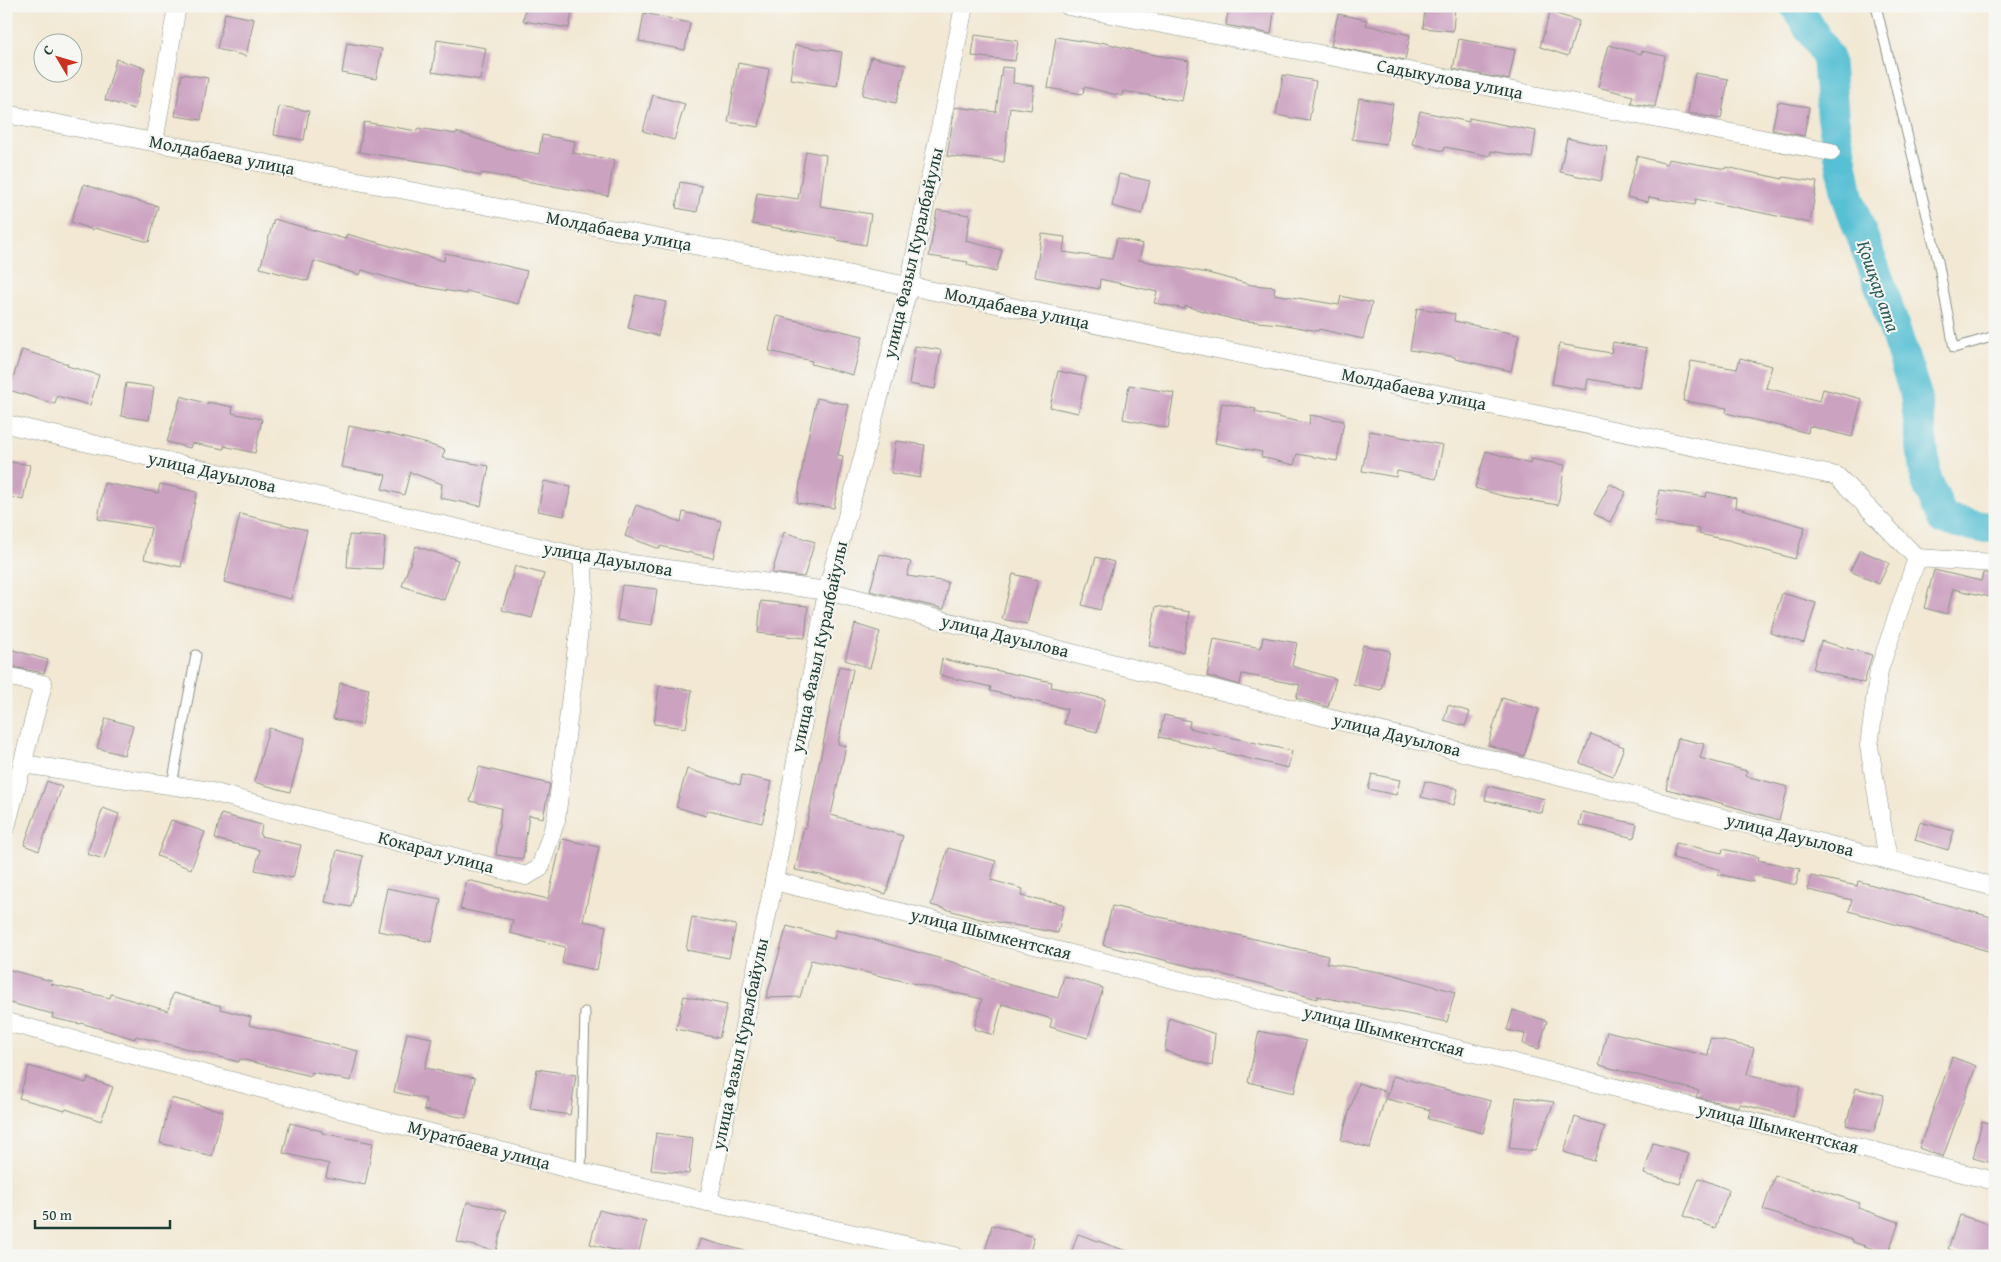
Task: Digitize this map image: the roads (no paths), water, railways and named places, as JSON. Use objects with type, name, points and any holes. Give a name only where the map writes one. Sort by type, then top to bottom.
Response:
[{"type":"street","points":[[154,142],[177,6]]},
{"type":"street","name":"улица Фазыл Куралбайулы","points":[[708,1202],[774,881],[827,591],[909,286],[964,6]]},
{"type":"street","name":"Садыкулова улица","points":[[1068,6],[1831,152]]},
{"type":"street","name":"Молдабаева улица","points":[[6,114],[909,286],[1836,476],[1917,558]]},
{"type":"street","name":"улица Дауылова","points":[[6,424],[582,557],[827,591],[1995,887]]},
{"type":"street","name":"Кокарал улица","points":[[22,764],[204,790],[526,876],[540,868],[556,820],[584,588],[582,557]]},
{"type":"street","points":[[1888,860],[1869,746],[1879,670],[1917,558],[1995,563]]},
{"type":"street","points":[[6,676],[43,684],[6,828]]},
{"type":"street","name":"улица Шымкентская","points":[[774,881],[1995,1182]]},
{"type":"street","name":"Муратбаева улица","points":[[6,1022],[581,1172],[954,1256]]},
{"type":"lane","points":[[1876,6],[1938,260],[1954,348],[1995,336]]},
{"type":"lane","points":[[172,785],[196,655]]},
{"type":"lane","points":[[581,1172],[585,1012]]},
{"type":"waterway","name":"Қошқар ата","points":[[1796,6],[1828,57],[1833,118],[1848,198],[1882,290],[1916,396],[1926,479],[1943,519],[1982,527],[1995,527]]}]
